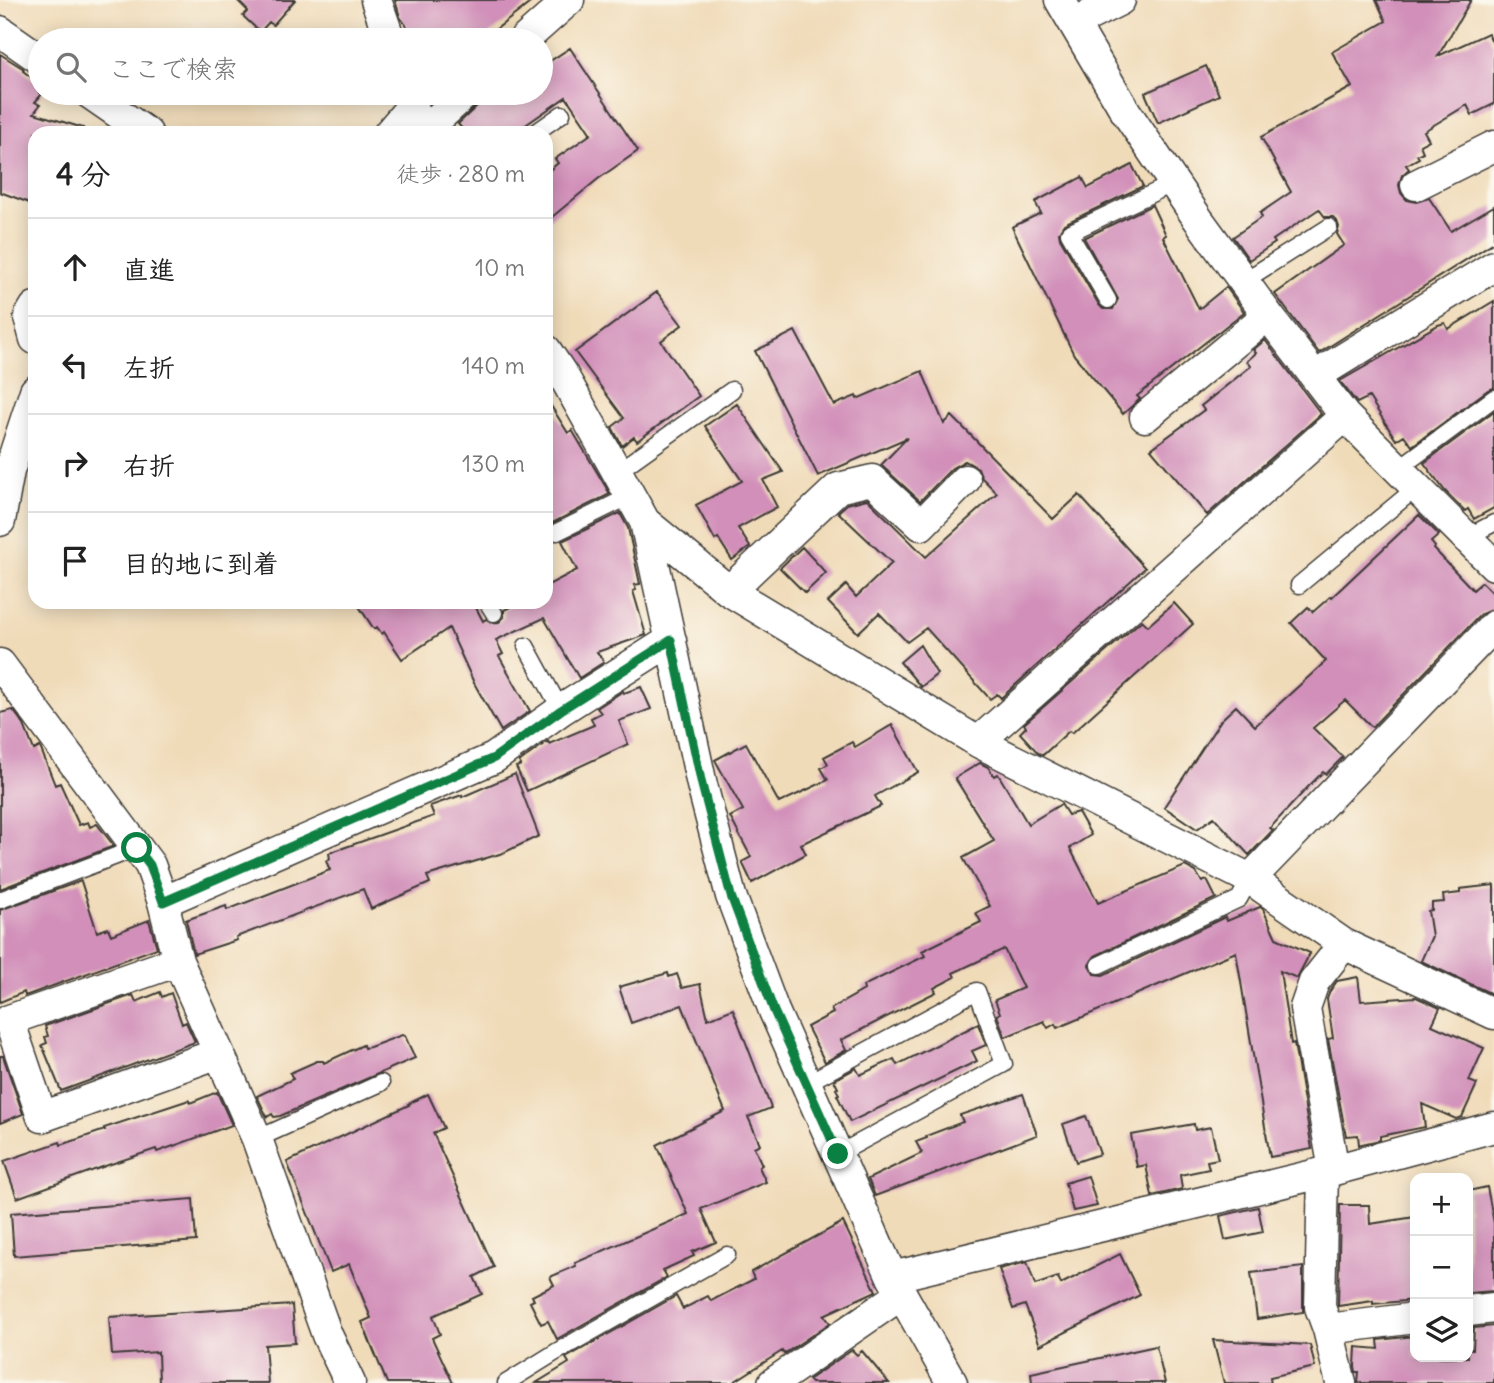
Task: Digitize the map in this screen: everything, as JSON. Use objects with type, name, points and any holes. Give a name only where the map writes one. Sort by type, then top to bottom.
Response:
[{"type":"street","points":[[376,0],[386,28]]},
{"type":"street","points":[[538,28],[569,0]]},
{"type":"street","points":[[1120,0],[1067,11],[1126,112],[1268,315],[1345,416],[1494,565]]},
{"type":"street","points":[[1,33],[28,51]]},
{"type":"street","points":[[105,105],[134,126]]},
{"type":"street","points":[[401,126],[440,105]]},
{"type":"street","points":[[1416,185],[1494,146]]},
{"type":"street","points":[[1315,376],[1494,266]]},
{"type":"street","points":[[1145,417],[1268,315]]},
{"type":"street","points":[[555,384],[625,483],[645,522],[702,785],[731,896],[774,1011],[897,1285],[952,1383]]},
{"type":"street","points":[[0,521],[9,471],[28,413]]},
{"type":"street","points":[[978,741],[1345,416]]},
{"type":"street","points":[[729,591],[838,488],[872,480],[920,525],[965,480]]},
{"type":"street","points":[[645,522],[729,591],[978,741],[1250,879],[1344,944],[1494,1014]]},
{"type":"street","points":[[1250,879],[1494,626]]},
{"type":"street","points":[[163,902],[494,758],[561,710],[671,640]]},
{"type":"street","points":[[0,664],[150,865],[163,902],[178,961],[257,1139],[327,1335],[350,1383]]},
{"type":"street","points":[[1341,1383],[1321,1307],[1329,1172],[1306,1008],[1314,982],[1344,944]]},
{"type":"street","points":[[178,961],[9,1020],[42,1116],[219,1053]]},
{"type":"street","points":[[773,1383],[897,1285],[1494,1127]]},
{"type":"street","points":[[1473,1310],[1494,1308]]},
{"type":"street","points":[[1328,1329],[1410,1319]]},
{"type":"lane","points":[[545,126],[562,114]]},
{"type":"lane","points":[[1108,300],[1069,233],[1174,183]]},
{"type":"lane","points":[[1244,281],[1329,227]]},
{"type":"lane","points":[[557,532],[625,483],[732,390]]},
{"type":"lane","points":[[1299,585],[1494,398]]},
{"type":"lane","points":[[1467,537],[1494,523]]},
{"type":"lane","points":[[526,646],[561,710]]},
{"type":"lane","points":[[0,900],[137,848]]},
{"type":"lane","points":[[1099,965],[1239,899],[1250,879]]},
{"type":"lane","points":[[807,1083],[977,991],[1004,1064],[838,1154]]},
{"type":"lane","points":[[257,1139],[381,1083]]},
{"type":"lane","points":[[506,1383],[727,1255]]},
{"type":"building","points":[[237,0],[295,0],[273,25],[269,22],[264,28],[256,28],[243,16],[248,11]]},
{"type":"building","points":[[395,0],[534,0],[498,28],[408,28],[400,17]]},
{"type":"building","points":[[1376,0],[1471,0],[1438,56],[1488,33],[1494,46],[1494,104],[1472,115],[1467,105],[1424,131],[1429,140],[1420,145],[1423,152],[1417,155],[1419,158],[1406,165],[1409,169],[1402,175],[1399,185],[1407,200],[1416,202],[1429,198],[1451,231],[1494,206],[1494,242],[1319,353],[1275,294],[1344,245],[1337,234],[1337,221],[1333,217],[1325,217],[1319,209],[1249,260],[1233,237],[1262,217],[1260,213],[1291,192],[1261,137],[1352,87],[1332,52],[1386,21]]},
{"type":"building","points":[[570,48],[638,151],[598,179],[553,216],[553,167],[558,163],[555,159],[591,134],[566,97],[524,126],[458,124],[478,105],[553,105],[553,59]]},
{"type":"building","points":[[0,54],[24,69],[28,75],[28,105],[40,105],[34,113],[76,126],[28,126],[28,202],[0,192]]},
{"type":"building","points":[[1206,66],[1219,95],[1158,123],[1145,93]]},
{"type":"building","points":[[1132,165],[1143,186],[1064,224],[1059,232],[1099,305],[1103,309],[1113,309],[1118,299],[1084,238],[1152,205],[1166,235],[1163,237],[1199,309],[1226,287],[1244,312],[1137,396],[1140,399],[1123,414],[1074,355],[1012,227],[1041,213],[1035,202],[1082,177],[1088,188]]},
{"type":"building","points":[[657,292],[682,325],[661,341],[699,396],[637,441],[634,437],[622,446],[612,427],[624,418],[575,352]]},
{"type":"building","points":[[1494,301],[1494,388],[1412,446],[1404,435],[1396,440],[1369,397],[1357,403],[1340,381],[1438,325],[1445,323],[1448,329]]},
{"type":"building","points":[[795,331],[834,405],[856,396],[857,399],[922,371],[944,424],[952,416],[1053,519],[1079,495],[1145,568],[1001,698],[997,694],[990,699],[926,628],[907,642],[879,613],[858,633],[828,602],[846,585],[856,597],[892,563],[838,512],[847,504],[867,499],[926,557],[997,493],[982,478],[978,468],[965,461],[952,468],[920,501],[881,465],[907,438],[818,476],[755,351]]},
{"type":"building","points":[[1265,340],[1321,414],[1207,515],[1151,449],[1204,410],[1201,406],[1251,366],[1247,361],[1256,353],[1253,350]]},
{"type":"building","points":[[737,404],[783,472],[763,480],[777,507],[738,528],[750,547],[732,560],[718,538],[715,540],[696,505],[742,481],[705,426]]},
{"type":"building","points":[[553,409],[568,433],[572,430],[610,494],[553,522]]},
{"type":"building","points":[[1494,411],[1494,508],[1474,519],[1468,509],[1465,511],[1445,491],[1424,463]]},
{"type":"building","points":[[620,513],[628,528],[640,584],[634,585],[636,590],[633,591],[646,635],[597,652],[604,662],[579,678],[544,618],[496,640],[503,654],[499,656],[530,711],[501,731],[474,683],[449,628],[402,659],[384,632],[382,634],[377,627],[374,629],[361,609],[477,609],[483,621],[486,619],[494,623],[504,617],[506,609],[553,609],[553,582],[577,570],[562,541]]},
{"type":"building","points":[[1419,515],[1439,535],[1431,542],[1434,549],[1473,590],[1482,582],[1494,594],[1494,609],[1481,614],[1372,727],[1345,700],[1313,728],[1343,757],[1309,786],[1249,855],[1214,817],[1197,829],[1164,807],[1221,720],[1236,706],[1255,726],[1326,661],[1291,623],[1308,607],[1313,612],[1332,597]]},
{"type":"building","points":[[802,547],[826,573],[805,593],[780,568]]},
{"type":"building","points":[[1174,603],[1193,624],[1072,733],[1069,731],[1043,755],[1038,753],[1020,733],[1026,727],[1024,724],[1142,620],[1148,626]]},
{"type":"building","points":[[920,645],[937,674],[921,687],[900,662]]},
{"type":"building","points":[[641,687],[651,709],[619,721],[628,744],[527,791],[516,767],[521,765],[519,762],[548,741],[549,744],[594,725],[591,718],[601,713],[597,708],[623,691],[624,693]]},
{"type":"building","points":[[13,710],[24,725],[34,750],[40,747],[55,785],[60,783],[79,825],[88,822],[90,827],[97,824],[114,846],[0,889],[0,713]]},
{"type":"building","points":[[892,725],[918,772],[875,796],[881,806],[801,844],[806,854],[752,883],[742,862],[751,857],[730,817],[743,810],[715,760],[746,743],[779,803],[828,780],[821,768],[828,764],[824,757],[852,742],[855,747]]},
{"type":"building","points":[[980,763],[988,767],[994,776],[998,774],[1028,824],[1061,804],[1068,815],[1078,812],[1091,835],[1070,848],[1098,903],[1185,866],[1196,872],[1202,882],[1207,880],[1216,898],[1095,956],[1089,965],[1094,974],[1103,975],[1225,917],[1227,921],[1260,907],[1276,938],[1310,953],[1297,978],[1280,971],[1312,1149],[1270,1157],[1236,952],[1057,1028],[1055,1024],[1048,1028],[1044,1021],[1005,1037],[995,1000],[1023,988],[1004,949],[953,973],[955,977],[934,988],[936,992],[841,1040],[846,1050],[825,1062],[807,1027],[833,1013],[831,1009],[864,990],[863,986],[925,956],[922,951],[981,922],[976,913],[990,906],[963,858],[994,841],[955,778]]},
{"type":"building","points":[[515,774],[539,836],[503,853],[427,876],[430,883],[371,909],[363,889],[236,937],[237,940],[194,954],[186,920],[226,906],[227,910],[330,870],[326,861],[330,859],[329,853],[434,816],[430,806],[462,797]]},
{"type":"building","points":[[81,881],[97,932],[108,928],[111,935],[149,920],[157,948],[25,996],[24,992],[0,1002],[0,910]]},
{"type":"building","points":[[1494,885],[1494,995],[1421,961],[1432,936],[1428,911],[1432,910],[1432,903],[1444,902],[1443,895],[1460,893],[1460,889]]},
{"type":"building","points":[[668,973],[669,977],[677,974],[682,988],[700,984],[708,1019],[733,1009],[771,1108],[748,1117],[760,1144],[754,1147],[766,1182],[701,1209],[716,1242],[692,1252],[694,1256],[663,1270],[667,1277],[557,1339],[548,1321],[541,1324],[530,1302],[534,1300],[532,1296],[554,1285],[550,1277],[576,1266],[575,1263],[688,1214],[657,1145],[725,1111],[682,1005],[631,1023],[619,987]]},
{"type":"building","points":[[1358,977],[1361,1001],[1416,997],[1440,1008],[1432,1025],[1484,1048],[1469,1081],[1477,1084],[1462,1117],[1456,1119],[1422,1104],[1425,1127],[1380,1136],[1380,1140],[1359,1145],[1358,1135],[1346,1136],[1328,1039],[1333,1038],[1327,999],[1337,981]]},
{"type":"building","points":[[160,992],[162,997],[171,993],[182,1024],[186,1022],[195,1042],[61,1091],[42,1045],[47,1043],[45,1026],[133,995],[136,1002]]},
{"type":"building","points":[[978,1024],[986,1045],[972,1051],[977,1061],[850,1122],[837,1095],[838,1088],[834,1080],[856,1068],[860,1075],[894,1059],[897,1065]]},
{"type":"building","points":[[405,1036],[415,1058],[280,1116],[274,1117],[272,1114],[267,1117],[257,1096],[293,1079],[290,1073],[317,1061],[324,1063],[363,1045],[364,1048],[370,1047]]},
{"type":"building","points":[[0,1056],[3,1056],[23,1114],[0,1123]]},
{"type":"building","points":[[217,1092],[232,1125],[17,1198],[4,1161],[60,1142],[61,1145],[105,1130],[104,1128],[189,1100],[190,1103]]},
{"type":"building","points":[[428,1094],[444,1128],[433,1133],[494,1267],[474,1277],[482,1294],[433,1316],[440,1334],[432,1338],[453,1383],[387,1383],[362,1322],[371,1318],[349,1264],[331,1272],[287,1162]]},
{"type":"building","points":[[1023,1094],[1037,1135],[875,1196],[868,1179],[922,1153],[916,1142],[963,1122],[960,1115]]},
{"type":"building","points":[[1086,1116],[1100,1154],[1076,1162],[1063,1124]]},
{"type":"building","points":[[1194,1124],[1195,1130],[1211,1127],[1218,1159],[1207,1161],[1209,1169],[1180,1175],[1182,1189],[1152,1196],[1146,1165],[1137,1167],[1131,1135]]},
{"type":"building","points":[[1088,1176],[1097,1206],[1073,1211],[1065,1183]]},
{"type":"building","points":[[1487,1187],[1494,1223],[1494,1291],[1473,1293],[1473,1190]]},
{"type":"building","points":[[193,1199],[196,1241],[14,1256],[11,1213]]},
{"type":"building","points":[[1340,1205],[1369,1205],[1370,1224],[1410,1218],[1410,1300],[1373,1304],[1373,1301],[1338,1306]]},
{"type":"building","points":[[1258,1207],[1263,1232],[1225,1240],[1220,1216]]},
{"type":"building","points":[[843,1222],[876,1291],[824,1315],[830,1323],[784,1354],[782,1351],[732,1383],[536,1383],[569,1363],[566,1358],[676,1296],[683,1309],[708,1296],[711,1301],[754,1279],[751,1272]]},
{"type":"building","points":[[1120,1254],[1140,1295],[1040,1345],[1025,1305],[1013,1309],[999,1269],[1027,1262],[1035,1285],[1058,1277],[1061,1284]]},
{"type":"building","points":[[1303,1267],[1303,1312],[1257,1319],[1251,1273]]},
{"type":"building","points":[[292,1305],[295,1343],[265,1345],[268,1383],[159,1383],[158,1352],[112,1355],[109,1317]]},
{"type":"building","points":[[1494,1326],[1494,1383],[1358,1383],[1356,1347],[1379,1349],[1378,1340],[1410,1337],[1410,1362],[1473,1362],[1474,1328]]},
{"type":"building","points":[[1213,1340],[1310,1345],[1315,1367],[1270,1377],[1271,1383],[1224,1383]]},
{"type":"building","points":[[1156,1346],[1165,1383],[1032,1383],[1031,1373]]},
{"type":"building","points":[[852,1350],[857,1355],[862,1351],[889,1383],[811,1383],[808,1380]]},
{"type":"route","points":[[137,848],[150,865],[163,902],[494,758],[561,710],[671,640],[702,785],[731,896],[774,1011],[838,1154]]}]
